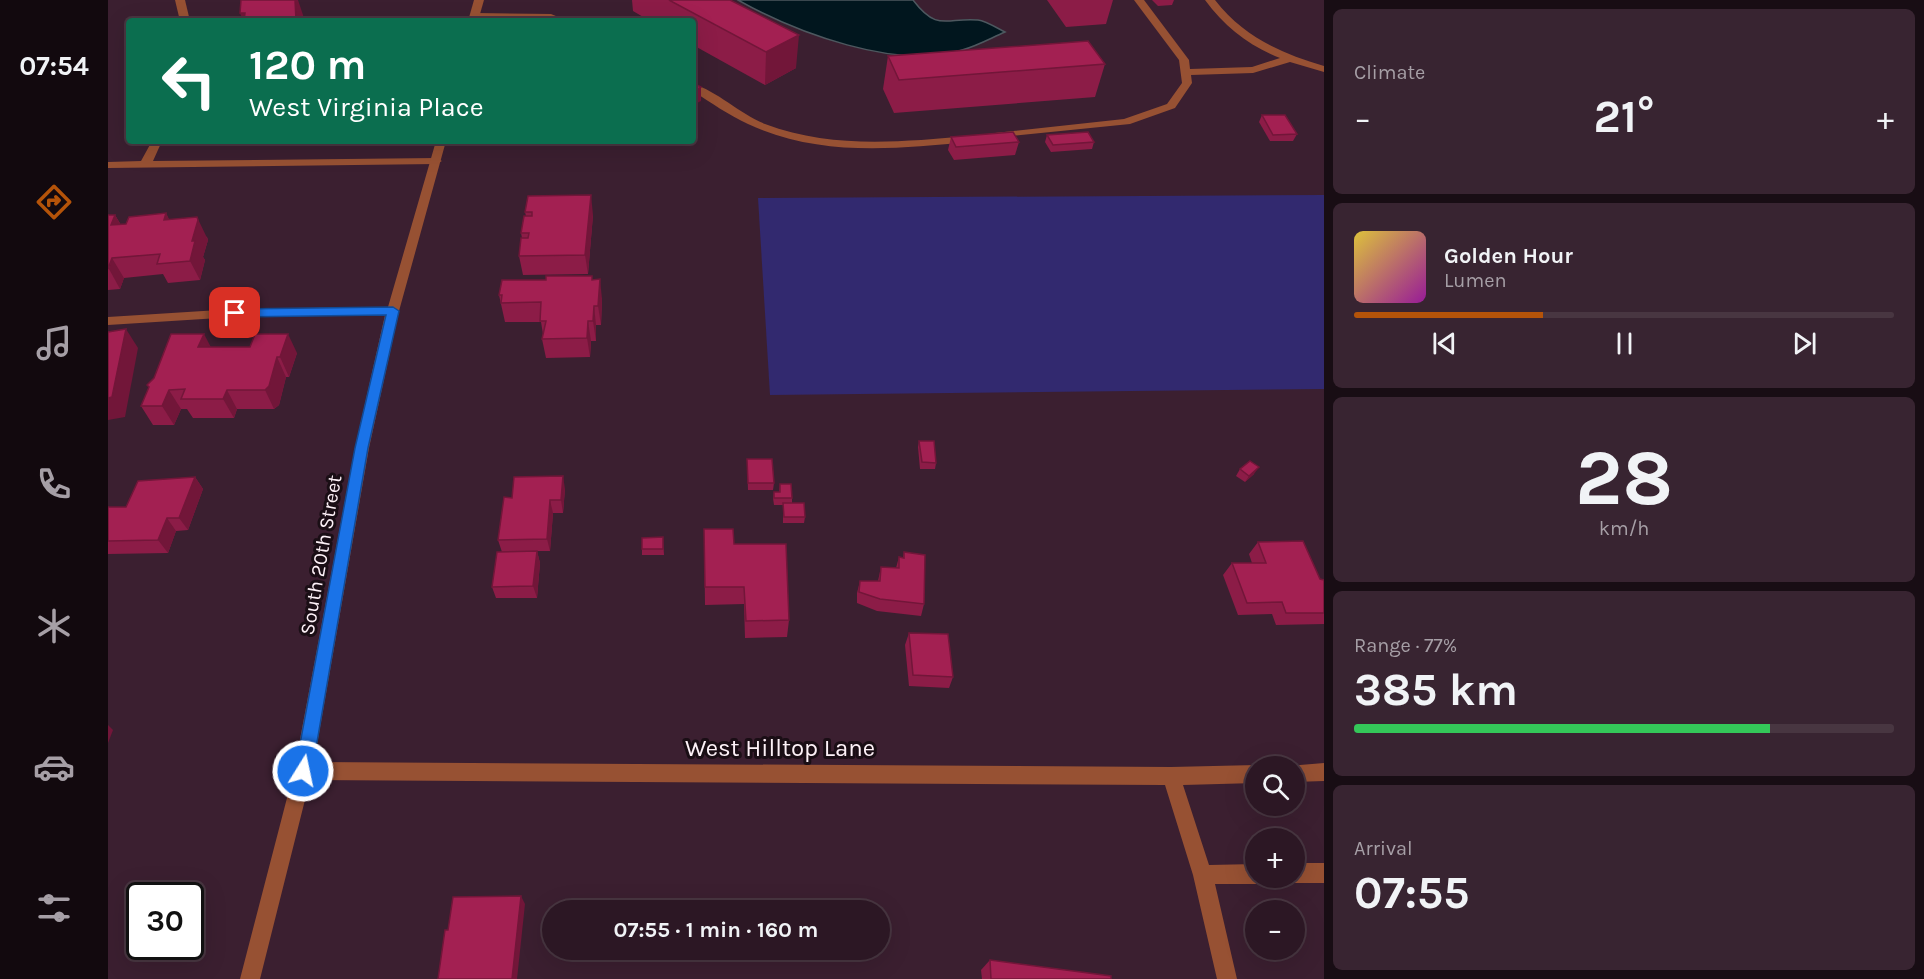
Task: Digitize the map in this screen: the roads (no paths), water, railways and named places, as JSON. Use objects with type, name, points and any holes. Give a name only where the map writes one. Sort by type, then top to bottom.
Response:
[{"type":"street","points":[[180,0],[184,18]]},
{"type":"street","points":[[474,18],[479,0]]},
{"type":"street","points":[[696,89],[758,125],[807,142],[860,148],[1126,123],[1172,106],[1187,83],[1184,60],[1172,41],[1139,0]]},
{"type":"street","points":[[1210,0],[1226,22],[1263,48],[1288,59],[1324,69]]},
{"type":"street","points":[[512,18],[554,18]]},
{"type":"street","points":[[1186,72],[1253,70],[1288,59]]},
{"type":"street","points":[[145,165],[156,144]]},
{"type":"street","name":"South 20th Street","points":[[250,979],[303,771],[362,448],[393,311],[440,144]]},
{"type":"street","points":[[108,165],[436,161]]},
{"type":"street","points":[[108,321],[214,313],[393,311]]},
{"type":"street","name":"West Hilltop Lane","points":[[303,771],[1171,776],[1245,774]]},
{"type":"street","points":[[1305,773],[1324,772]]},
{"type":"street","points":[[1171,776],[1203,875],[1227,979]]},
{"type":"street","points":[[1305,873],[1324,873]]},
{"type":"street","points":[[1203,875],[1245,874]]},
{"type":"water","points":[[738,0],[913,0],[929,17],[936,20],[978,20],[1005,32],[962,50],[936,55],[908,56],[847,45],[788,24]]}]
